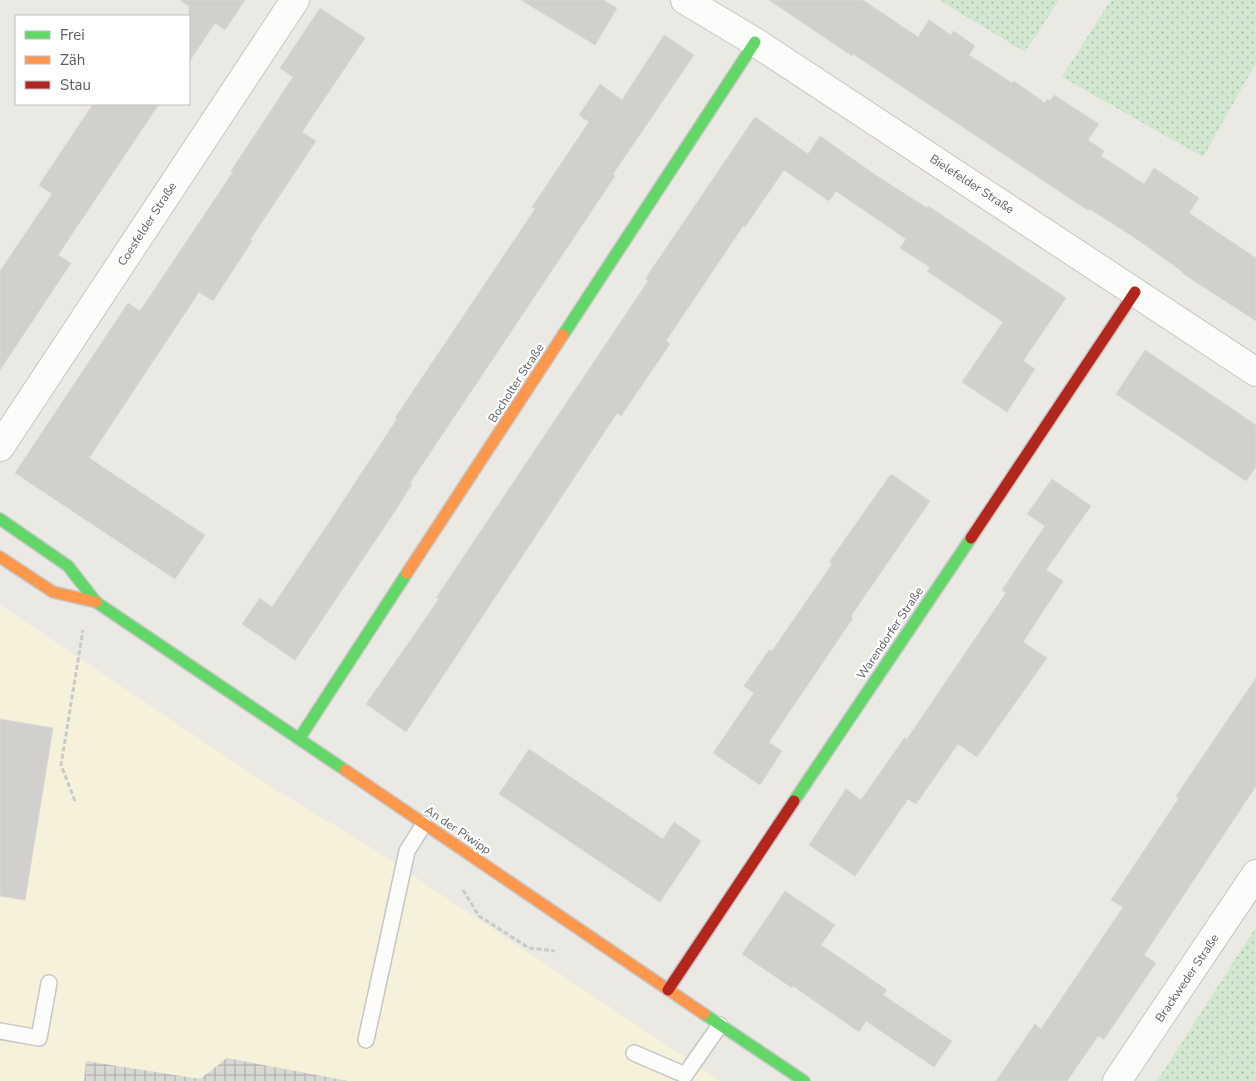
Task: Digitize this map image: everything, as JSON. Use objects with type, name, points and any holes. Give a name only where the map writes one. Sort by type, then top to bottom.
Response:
[{"type":"street","name":"Coesfelder Straße","points":[[0,447],[295,0]]},
{"type":"street","name":"Bielefelder Straße","points":[[685,0],[755,42],[1256,372]]},
{"type":"street","name":"Bocholter Straße","points":[[300,739],[755,42]]},
{"type":"street","name":"Warendorfer Straße","points":[[668,990],[1135,292]]},
{"type":"street","name":"An der Piwipp","points":[[0,519],[68,566],[96,602],[804,1081]]},
{"type":"street","name":"An der Piwipp","points":[[0,556],[53,592],[96,602]]},
{"type":"street","name":"Brackweder Straße","points":[[1117,1081],[1256,874]]},
{"type":"lane","points":[[366,1040],[407,850],[424,824]]},
{"type":"lane","points":[[0,1031],[39,1038],[49,983]]},
{"type":"lane","points":[[634,1053],[684,1075],[720,1025]]},
{"type":"path","points":[[74,802],[61,765],[83,630]]},
{"type":"shaded area","points":[[0,605],[278,791],[372,848],[721,1081],[348,1081],[228,1058],[200,1079],[86,1061],[84,1081],[0,1081]]},
{"type":"shaded area","points":[[227,1058],[348,1081],[84,1081],[86,1061],[200,1079]]},
{"type":"green space","points":[[939,0],[1059,0],[1025,52]]},
{"type":"green space","points":[[1111,0],[1256,0],[1256,63],[1203,157],[1062,77]]},
{"type":"green space","points":[[1256,927],[1256,1081],[1157,1081]]},
{"type":"building","points":[[180,0],[245,0],[225,30],[215,23],[190,60],[189,6]]},
{"type":"building","points":[[521,0],[603,0],[617,8],[595,45]]},
{"type":"building","points":[[769,0],[863,0],[918,37],[929,20],[951,35],[954,31],[975,46],[969,55],[1012,83],[1014,81],[1045,103],[1047,99],[1050,101],[1054,95],[1099,124],[1088,140],[1104,151],[1101,156],[1144,184],[1154,168],[1199,198],[1189,213],[1256,258],[1256,321],[1182,273],[1138,240],[1090,209],[1089,211]]},
{"type":"building","points":[[320,8],[365,38],[302,132],[316,141],[250,240],[252,241],[213,301],[199,292],[89,458],[205,535],[175,579],[15,473],[128,303],[140,311],[233,172],[231,171],[293,77],[280,68]]},
{"type":"building","points":[[664,35],[694,55],[613,174],[615,176],[410,483],[412,484],[395,511],[295,660],[242,624],[260,598],[272,607],[326,527],[397,419],[395,418],[535,209],[532,207],[589,122],[579,115],[600,84],[622,100]]},
{"type":"building","points":[[92,105],[158,105],[58,255],[71,263],[0,370],[0,271],[52,194],[39,185]]},
{"type":"building","points":[[755,117],[808,154],[820,136],[877,176],[927,208],[928,206],[1066,298],[1023,361],[1035,369],[1007,412],[962,382],[1003,322],[927,271],[930,267],[900,248],[906,239],[836,191],[829,201],[784,170],[745,227],[743,226],[666,341],[670,344],[621,416],[617,413],[406,732],[366,704],[439,599],[436,598],[648,281],[645,279]]},
{"type":"building","points":[[1145,350],[1256,425],[1256,467],[1246,481],[1116,394]]},
{"type":"building","points":[[891,474],[930,501],[851,616],[853,618],[769,742],[782,751],[760,785],[713,753],[754,693],[744,686],[769,650],[772,651],[832,564],[829,562]]},
{"type":"building","points":[[1052,479],[1091,506],[1046,570],[1063,581],[1023,642],[1047,658],[977,757],[958,744],[916,804],[908,799],[855,876],[809,845],[846,789],[861,800],[905,737],[907,739],[1006,593],[1002,590],[1045,526],[1027,514]]},
{"type":"building","points":[[1256,678],[1256,786],[1144,955],[1156,963],[1104,1039],[1098,1036],[1067,1081],[996,1081],[1035,1024],[1041,1029],[1123,907],[1111,900],[1179,798],[1176,796]]},
{"type":"building","points":[[0,719],[53,728],[25,900],[0,896]]},
{"type":"building","points":[[529,749],[663,839],[674,822],[701,841],[660,902],[499,794]]},
{"type":"building","points":[[785,891],[835,925],[821,945],[887,990],[883,995],[952,1041],[934,1067],[866,1021],[859,1032],[793,986],[792,988],[742,954]]},
{"type":"traffic: fast","points":[[563,335],[755,42]]},
{"type":"traffic: fast","points":[[0,519],[68,566],[96,602],[345,770]]},
{"type":"traffic: fast","points":[[794,801],[971,538]]},
{"type":"traffic: fast","points":[[299,739],[407,573]]},
{"type":"traffic: fast","points":[[704,1014],[804,1081]]},
{"type":"traffic: slow","points":[[407,573],[563,335]]},
{"type":"traffic: slow","points":[[0,557],[53,592],[96,602]]},
{"type":"traffic: slow","points":[[345,770],[704,1014]]},
{"type":"traffic: jam","points":[[971,538],[1135,292]]},
{"type":"traffic: jam","points":[[668,990],[794,801]]}]
